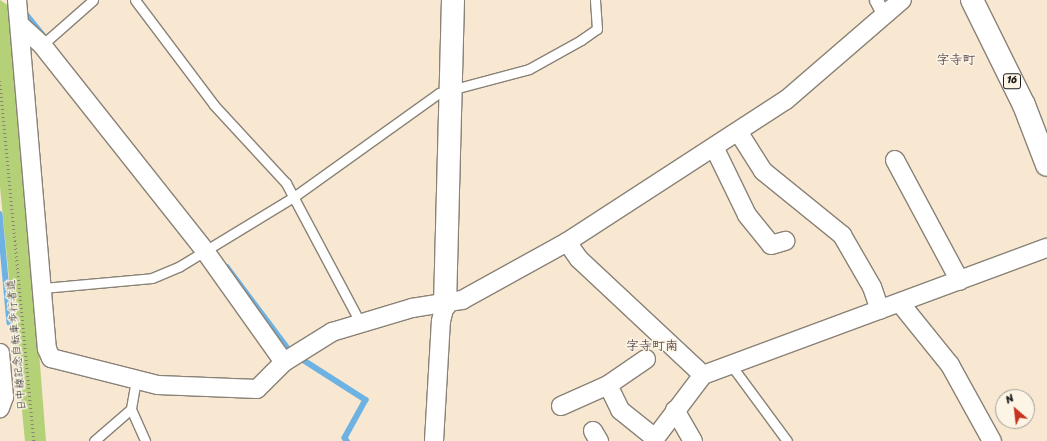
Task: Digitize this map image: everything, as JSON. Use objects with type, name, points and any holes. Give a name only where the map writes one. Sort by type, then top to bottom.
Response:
[{"type":"street","points":[[17,0],[43,288],[47,349],[51,358],[136,380],[257,389],[284,362],[332,332],[360,322],[412,308],[445,305],[462,300],[567,242],[715,149],[786,100],[880,7],[902,0]]},
{"type":"street","points":[[434,441],[440,321],[445,305],[452,0]]},
{"type":"street","name":"16","points":[[972,0],[1024,105],[1047,165]]},
{"type":"street","points":[[20,25],[42,46],[205,251],[284,362]]},
{"type":"street","points":[[739,133],[763,171],[842,235],[872,287],[880,310]]},
{"type":"street","points":[[715,149],[747,216],[771,245],[785,240]]},
{"type":"street","points":[[895,160],[960,281]]},
{"type":"street","points":[[567,242],[579,259],[703,375]]},
{"type":"street","points":[[608,385],[620,410],[654,440],[675,410],[703,375],[1047,248]]},
{"type":"street","points":[[900,302],[950,365],[992,441]]},
{"type":"street","points":[[0,353],[4,397],[0,408]]},
{"type":"street","points":[[561,406],[608,385],[646,359]]},
{"type":"street","points":[[675,410],[693,441]]},
{"type":"lane","points":[[42,46],[93,0]]},
{"type":"lane","points":[[135,0],[214,105],[295,196],[360,322]]},
{"type":"lane","points":[[43,288],[152,278],[205,251],[295,196],[451,88],[529,69],[581,40],[597,29],[595,0]]},
{"type":"lane","points":[[731,365],[787,441]]},
{"type":"lane","points":[[136,380],[131,409],[145,441]]},
{"type":"lane","points":[[94,441],[131,409]]},
{"type":"path","name":"日中線記念自転車歩行者道","points":[[0,81],[34,441]]},
{"type":"green space","points":[[0,0],[9,6],[18,85],[46,441],[25,441],[0,187]]},
{"type":"waterway","points":[[26,14],[42,34]]},
{"type":"waterway","points":[[0,214],[10,323]]},
{"type":"waterway","points":[[227,267],[289,350]]},
{"type":"waterway","points":[[305,361],[366,400],[345,438],[347,441]]},
{"type":"district","name":"字寺町","points":[[956,60]]},
{"type":"district","name":"字寺町南","points":[[652,346]]}]
